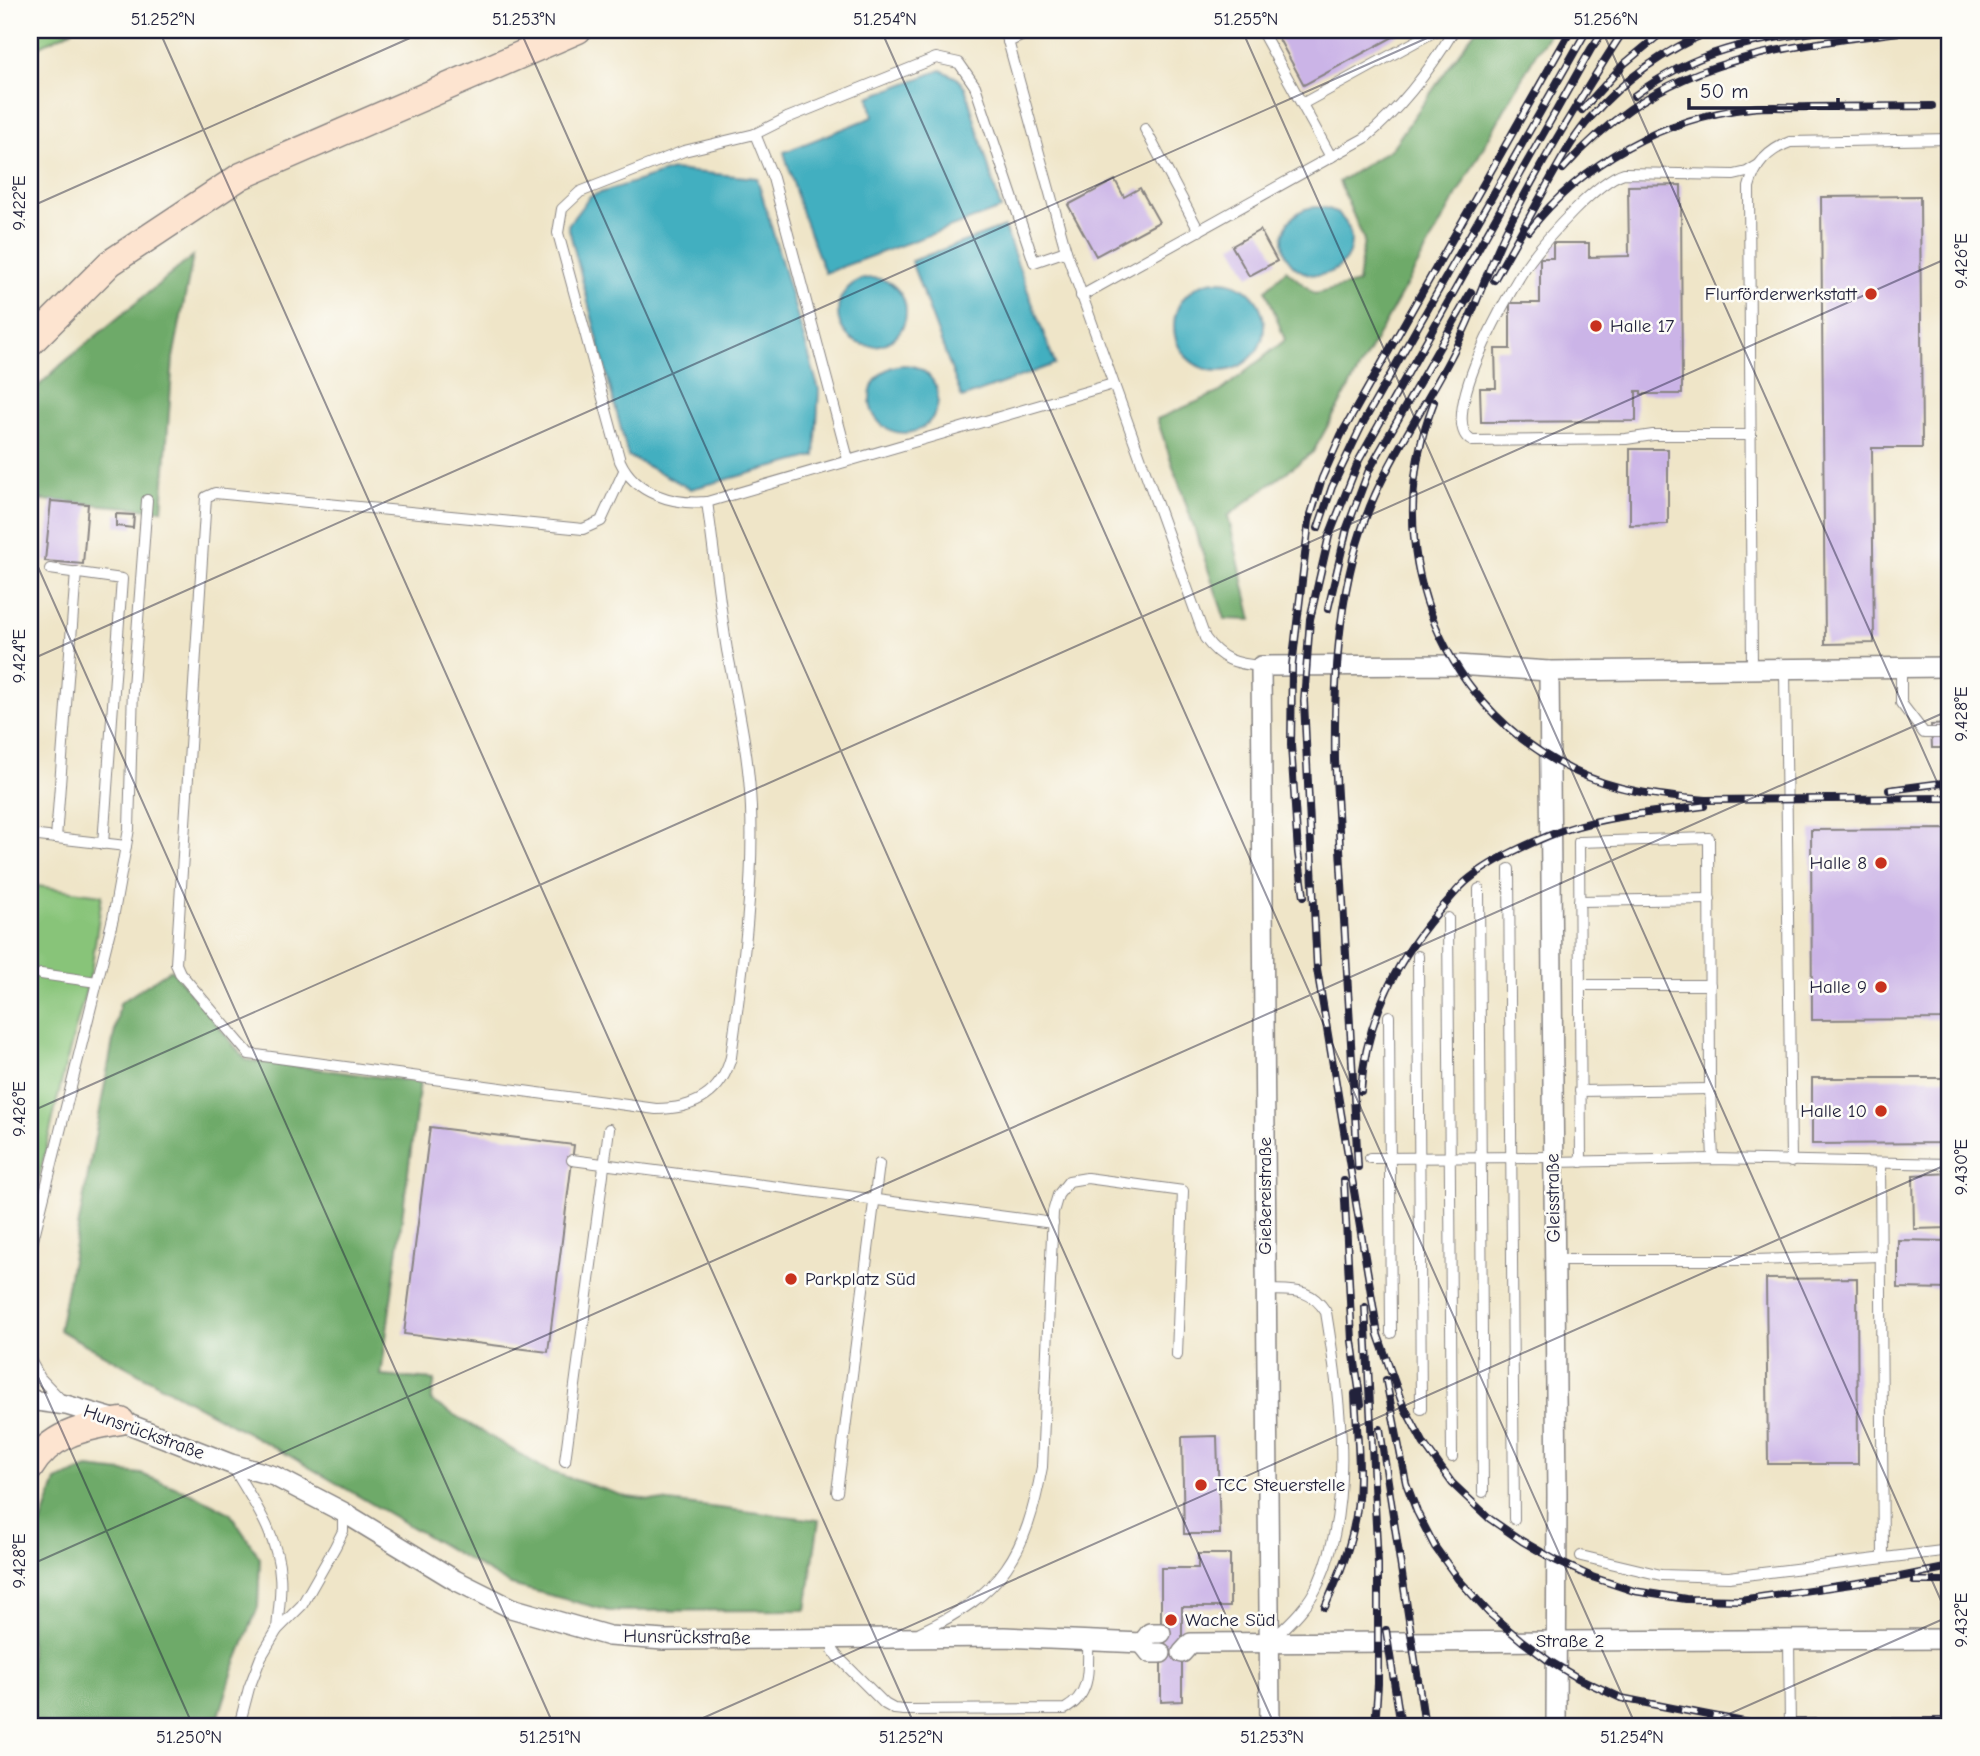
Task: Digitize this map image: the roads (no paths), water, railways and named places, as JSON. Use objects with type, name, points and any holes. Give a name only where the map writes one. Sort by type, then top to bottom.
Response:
[{"type":"main road","points":[[30,344],[110,263],[241,176],[578,30]]},
{"type":"main road","points":[[30,1468],[38,1454],[61,1437],[121,1421]]},
{"type":"street","points":[[1261,666],[1456,665],[1549,671],[1950,667]]},
{"type":"street","name":"Gießereistraße","points":[[1261,666],[1270,1726]]},
{"type":"street","name":"Gleisstraße","points":[[1549,671],[1556,1726]]},
{"type":"street","name":"Hunsrückstraße","points":[[30,1400],[66,1405],[121,1421],[231,1464],[274,1476],[343,1512],[455,1580],[511,1608],[609,1636],[664,1640],[1004,1637],[1142,1643],[1150,1633],[1161,1643]]},
{"type":"street","name":"Straße 2","points":[[1185,1643],[1950,1639]]},
{"type":"lane","points":[[1005,30],[1081,296],[1205,638],[1213,648],[1237,664],[1261,666]]},
{"type":"lane","points":[[1008,42],[1034,30]]},
{"type":"lane","points":[[1261,30],[1331,157]]},
{"type":"lane","points":[[1302,104],[1437,30]]},
{"type":"lane","points":[[1081,296],[1365,138],[1381,125],[1434,63],[1454,30]]},
{"type":"lane","points":[[1066,250],[1034,262],[975,86],[959,63],[936,58],[787,118],[755,134],[684,151],[612,177],[580,192],[562,209],[558,233],[624,471],[632,480],[652,493],[674,501],[688,504],[707,502],[1113,384]]},
{"type":"lane","points":[[1145,129],[1199,231]]},
{"type":"lane","points":[[755,134],[773,178],[848,459]]},
{"type":"lane","points":[[1751,435],[1653,435],[1626,439],[1472,441],[1463,430],[1462,404],[1494,320],[1528,262],[1590,196],[1618,175],[1734,175],[1757,166],[1772,150],[1801,140],[1950,139]]},
{"type":"lane","points":[[1752,669],[1749,187],[1757,166]]},
{"type":"lane","points":[[624,471],[601,521],[583,529],[215,493],[206,497],[176,964],[180,973],[248,1054],[656,1109],[672,1109],[691,1104],[707,1096],[720,1084],[727,1073],[731,1057],[749,919],[752,870],[751,806],[743,732],[727,647],[707,502]]},
{"type":"lane","points":[[30,1252],[33,1224],[113,918],[129,829],[133,687],[147,500]]},
{"type":"lane","points":[[50,569],[122,579],[103,844]]},
{"type":"lane","points":[[56,838],[76,572]]},
{"type":"lane","points":[[1901,668],[1901,703],[1924,733],[1950,733]]},
{"type":"lane","points":[[1785,669],[1791,1162]]},
{"type":"lane","points":[[30,835],[126,846]]},
{"type":"lane","points":[[1581,1162],[1579,842],[1709,838],[1710,1088],[1713,1159]]},
{"type":"lane","points":[[1509,869],[1514,1519]]},
{"type":"lane","points":[[1479,889],[1483,1492]]},
{"type":"lane","points":[[1579,901],[1710,899]]},
{"type":"lane","points":[[1448,918],[1452,1457]]},
{"type":"lane","points":[[1418,956],[1421,1409]]},
{"type":"lane","points":[[41,974],[97,982]]},
{"type":"lane","points":[[1580,985],[1710,985]]},
{"type":"lane","points":[[1389,1016],[1391,1333]]},
{"type":"lane","points":[[1580,1091],[1710,1088]]},
{"type":"lane","points":[[565,1461],[609,1129]]},
{"type":"lane","points":[[1370,1157],[1511,1157],[1581,1162],[1713,1159],[1950,1164]]},
{"type":"lane","points":[[572,1160],[1053,1223]]},
{"type":"lane","points":[[836,1492],[879,1164]]},
{"type":"lane","points":[[1880,1164],[1883,1558]]},
{"type":"lane","points":[[910,1637],[972,1604],[993,1586],[1008,1567],[1035,1509],[1042,1467],[1053,1223],[1058,1195],[1069,1181],[1087,1178],[1112,1180],[1183,1191],[1177,1355]]},
{"type":"lane","points":[[1555,1260],[1754,1260],[1881,1256]]},
{"type":"lane","points":[[1266,1290],[1310,1294],[1326,1312],[1340,1442],[1340,1510],[1332,1546],[1319,1584],[1297,1616],[1269,1643]]},
{"type":"lane","points":[[30,1360],[40,1378],[66,1405]]},
{"type":"lane","points":[[231,1464],[270,1532],[280,1574],[277,1630]]},
{"type":"lane","points":[[239,1726],[261,1657],[277,1630],[302,1605],[335,1547],[343,1531],[343,1512]]},
{"type":"lane","points":[[1581,1556],[1661,1575],[1695,1578],[1729,1577],[1950,1549]]},
{"type":"lane","points":[[833,1637],[833,1650],[837,1656],[885,1704],[904,1710],[1065,1709],[1076,1703],[1084,1690],[1088,1674],[1088,1641]]},
{"type":"lane","points":[[1789,1640],[1790,1726]]},
{"type":"water","points":[[941,70],[957,78],[965,87],[1001,209],[825,273],[802,213],[784,152],[873,117],[869,97]]},
{"type":"water","points":[[672,170],[757,178],[819,390],[815,456],[691,489],[628,456],[568,225],[590,196]]},
{"type":"water","points":[[1317,207],[1330,210],[1341,217],[1348,228],[1351,241],[1348,254],[1341,265],[1330,272],[1317,275],[1304,272],[1293,265],[1286,254],[1283,241],[1286,228],[1293,217],[1304,210]]},
{"type":"water","points":[[1004,227],[1055,364],[962,398],[911,261]]},
{"type":"water","points":[[872,278],[885,281],[896,288],[903,299],[906,312],[903,325],[896,336],[885,343],[872,346],[859,343],[848,336],[841,325],[838,312],[841,299],[848,288],[859,281]]},
{"type":"water","points":[[1219,281],[1236,284],[1251,294],[1261,309],[1264,326],[1261,343],[1251,358],[1236,368],[1219,371],[1202,368],[1187,358],[1177,343],[1174,326],[1177,309],[1187,294],[1202,284]]},
{"type":"water","points":[[904,365],[917,368],[928,375],[935,386],[938,399],[935,412],[928,423],[917,430],[904,433],[891,430],[880,423],[873,412],[870,399],[873,386],[880,375],[891,368]]},
{"type":"railway","points":[[1304,896],[1298,853],[1291,745],[1292,666],[1309,521],[1322,478],[1341,435],[1571,30]]},
{"type":"railway","points":[[1318,528],[1332,487],[1364,421],[1587,30]]},
{"type":"railway","points":[[1604,30],[1359,460],[1329,536],[1310,619],[1304,701],[1317,969],[1378,1335],[1402,1403],[1424,1444],[1452,1483],[1490,1519],[1522,1541],[1592,1577],[1634,1591],[1686,1599],[1740,1600],[1900,1577],[1950,1567]]},
{"type":"railway","points":[[1358,1167],[1335,760],[1337,659],[1353,559],[1375,495],[1456,347],[1511,221],[1565,124],[1624,30]]},
{"type":"railway","points":[[1582,110],[1624,64],[1665,30]]},
{"type":"railway","points":[[1494,280],[1562,159],[1591,117],[1647,66],[1713,30]]},
{"type":"railway","points":[[1634,96],[1657,80],[1703,57],[1749,43],[1826,30]]},
{"type":"railway","points":[[1563,169],[1595,137],[1630,109],[1662,89],[1695,74],[1731,62],[1804,45],[1914,30]]},
{"type":"railway","points":[[1529,231],[1550,206],[1600,164],[1628,147],[1687,121],[1758,107],[1932,106]]},
{"type":"railway","points":[[1328,609],[1347,528],[1369,470],[1471,292]]},
{"type":"railway","points":[[1434,402],[1418,455],[1413,509],[1417,562],[1431,613],[1453,661],[1484,704],[1524,740],[1588,777],[1621,788],[1654,794],[1706,800],[1950,798]]},
{"type":"railway","points":[[1889,790],[1950,782]]},
{"type":"railway","points":[[1361,1091],[1369,1038],[1388,989],[1414,943],[1466,881],[1507,854],[1567,829],[1625,816],[1704,806]]},
{"type":"railway","points":[[1344,1181],[1352,1341],[1361,1404]]},
{"type":"railway","points":[[1365,1307],[1378,1564],[1378,1684],[1375,1726]]},
{"type":"railway","points":[[1386,1380],[1406,1483],[1435,1547],[1458,1579],[1489,1613],[1549,1661],[1621,1698],[1749,1723],[1950,1721]]},
{"type":"railway","points":[[1325,1607],[1351,1540],[1356,1513],[1359,1462],[1355,1394]]},
{"type":"railway","points":[[1380,1429],[1425,1726]]},
{"type":"railway","points":[[1914,1581],[1950,1581]]},
{"type":"railway","points":[[1386,1630],[1401,1726]]},
{"type":"place","name":"Flurförderwerkstatt","points":[[1871,294]]},
{"type":"place","name":"Halle 17","points":[[1596,326]]},
{"type":"place","name":"Halle 8","points":[[1881,863]]},
{"type":"place","name":"Halle 9","points":[[1881,987]]},
{"type":"place","name":"Halle 10","points":[[1881,1111]]},
{"type":"place","name":"Parkplatz Süd","points":[[791,1279]]},
{"type":"place","name":"TCC Steuerstelle","points":[[1201,1485]]},
{"type":"place","name":"Wache Süd","points":[[1171,1620]]}]
